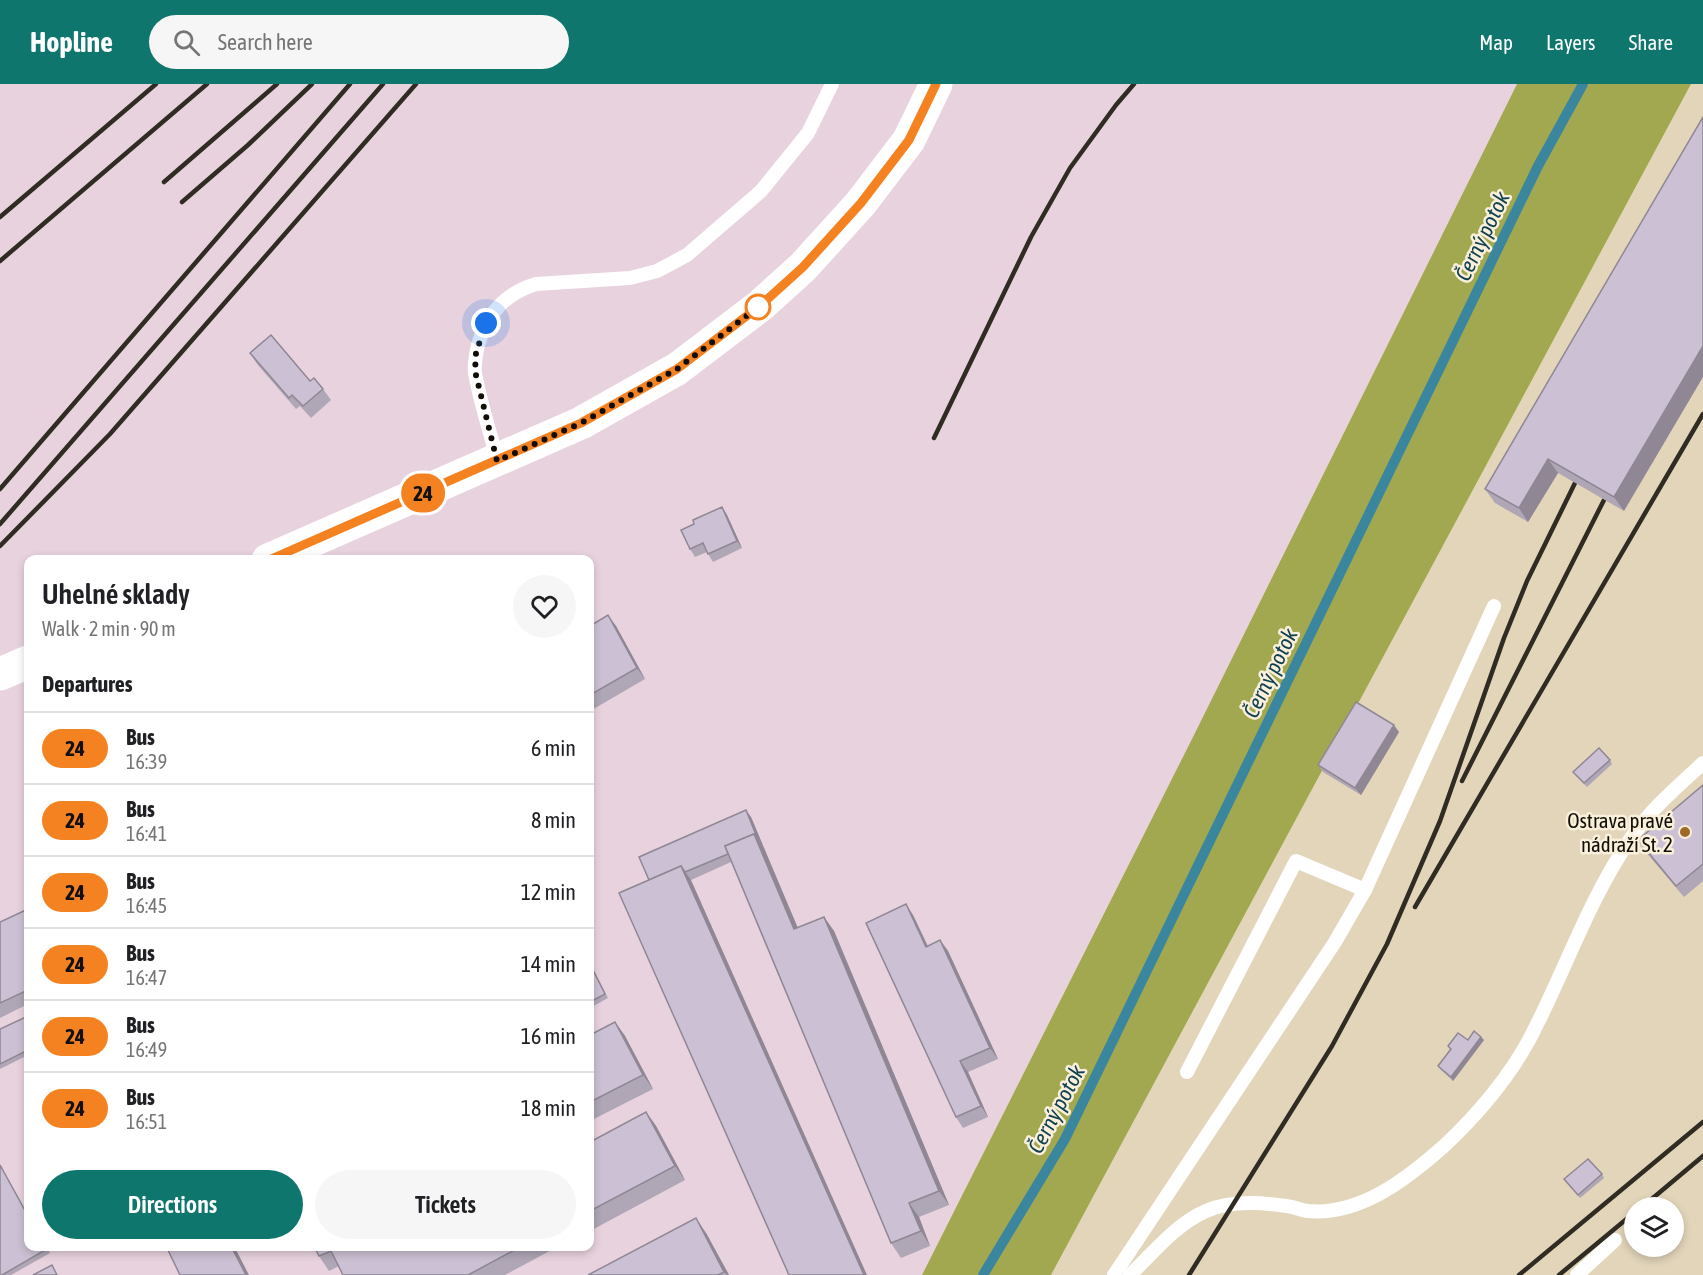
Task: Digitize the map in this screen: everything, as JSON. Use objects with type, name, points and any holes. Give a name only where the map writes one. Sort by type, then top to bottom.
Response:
[{"type":"street","points":[[280,555],[581,423],[677,369],[761,305],[803,267],[861,203],[909,140],[936,84]]},
{"type":"street","points":[[0,674],[24,664]]},
{"type":"lane","points":[[497,461],[475,371],[476,353],[481,336],[494,310],[521,288],[536,284],[630,278],[657,271],[687,255],[761,191],[808,133],[832,84]]},
{"type":"lane","points":[[1114,1275],[1293,1007],[1365,890],[1494,606]]},
{"type":"lane","points":[[1130,1275],[1189,1221],[1206,1211],[1236,1203],[1280,1205],[1309,1211],[1337,1209],[1358,1204],[1385,1190],[1442,1147],[1468,1123],[1512,1068],[1529,1040],[1602,887],[1630,839],[1657,806],[1703,763]]},
{"type":"lane","points":[[1187,1072],[1296,861],[1365,890]]},
{"type":"lane","points":[[1577,1275],[1616,1240]]},
{"type":"shaded area","points":[[0,84],[1517,84],[1192,739],[922,1275],[0,1275]]},
{"type":"shaded area","points":[[1691,84],[1703,84],[1703,1275],[1051,1275]]},
{"type":"green space","points":[[1517,84],[1691,84],[1051,1275],[922,1275],[1192,739]]},
{"type":"building","points":[[1703,117],[1703,346],[1614,497],[1548,459],[1519,508],[1485,489]]},
{"type":"building","points":[[271,335],[310,381],[314,378],[323,389],[303,406],[292,395],[289,398],[250,353]]},
{"type":"building","points":[[722,507],[737,541],[708,554],[703,543],[690,549],[681,530],[694,524],[693,520]]},
{"type":"building","points":[[608,615],[637,668],[594,693],[594,624]]},
{"type":"building","points":[[1356,702],[1394,725],[1355,788],[1318,765]]},
{"type":"building","points":[[1599,748],[1610,760],[1584,783],[1573,772]]},
{"type":"building","name":"Ostrava pravé nádraží St. 2","points":[[1703,785],[1703,864],[1676,886],[1638,840]]},
{"type":"building","points":[[746,810],[758,840],[754,834],[725,846],[728,854],[685,872],[681,866],[649,880],[639,857]]},
{"type":"building","points":[[754,834],[794,929],[824,917],[939,1191],[909,1203],[921,1231],[891,1243],[725,846]]},
{"type":"building","points":[[681,866],[864,1275],[789,1275],[619,893]]},
{"type":"building","points":[[906,904],[926,947],[940,940],[990,1048],[960,1061],[981,1106],[956,1117],[866,923]]},
{"type":"building","points":[[24,911],[24,992],[0,1003],[0,922]]},
{"type":"building","points":[[594,972],[605,994],[594,1000]]},
{"type":"building","points":[[24,1018],[24,1052],[0,1064],[0,1029]]},
{"type":"building","points":[[615,1022],[643,1075],[594,1100],[594,1033]]},
{"type":"building","points":[[1474,1031],[1481,1037],[1451,1077],[1438,1066],[1451,1049],[1448,1046],[1458,1033],[1468,1040]]},
{"type":"building","points":[[646,1112],[675,1166],[594,1209],[594,1140]]},
{"type":"building","points":[[1588,1159],[1602,1174],[1578,1195],[1564,1179]]},
{"type":"building","points":[[0,1165],[24,1209],[24,1251],[44,1251],[0,1275]]},
{"type":"building","points":[[696,1218],[724,1272],[718,1275],[588,1275]]},
{"type":"building","points":[[168,1251],[234,1251],[246,1275],[180,1275]]},
{"type":"building","points":[[316,1251],[331,1251],[319,1256]]},
{"type":"building","points":[[331,1251],[513,1251],[468,1275],[343,1275]]},
{"type":"building","points":[[52,1265],[57,1275],[33,1275]]},
{"type":"waterway","name":"Černý potok","points":[[983,1275],[1065,1139],[1538,166],[1583,84]]},
{"type":"railway","points":[[0,217],[156,84]]},
{"type":"railway","points":[[0,261],[207,84]]},
{"type":"railway","points":[[164,182],[277,84]]},
{"type":"railway","points":[[182,202],[248,145],[312,84]]},
{"type":"railway","points":[[0,489],[350,84]]},
{"type":"railway","points":[[0,524],[383,84]]},
{"type":"railway","points":[[0,546],[110,434],[416,84]]},
{"type":"railway","points":[[934,438],[1031,237],[1070,168],[1134,84]]},
{"type":"railway","points":[[1415,907],[1703,414]]},
{"type":"railway","points":[[1189,1275],[1332,1046],[1387,944],[1440,821],[1504,638],[1527,581],[1575,483]]},
{"type":"railway","points":[[1462,781],[1604,500]]},
{"type":"railway","points":[[1519,1275],[1703,1122]]},
{"type":"railway","points":[[1654,1197],[1703,1156]]},
{"type":"railway","points":[[1559,1275],[1624,1221]]},
{"type":"bus line","name":"24","points":[[281,555],[581,423],[677,369],[761,305],[803,267],[861,203],[909,140],[936,84]]},
{"type":"place","name":"Ostrava pravé nádraží St. 2","points":[[1685,832]]},
{"type":"route","points":[[486,323],[476,353],[475,371],[497,461],[581,423],[677,369],[761,305],[758,307]]}]
